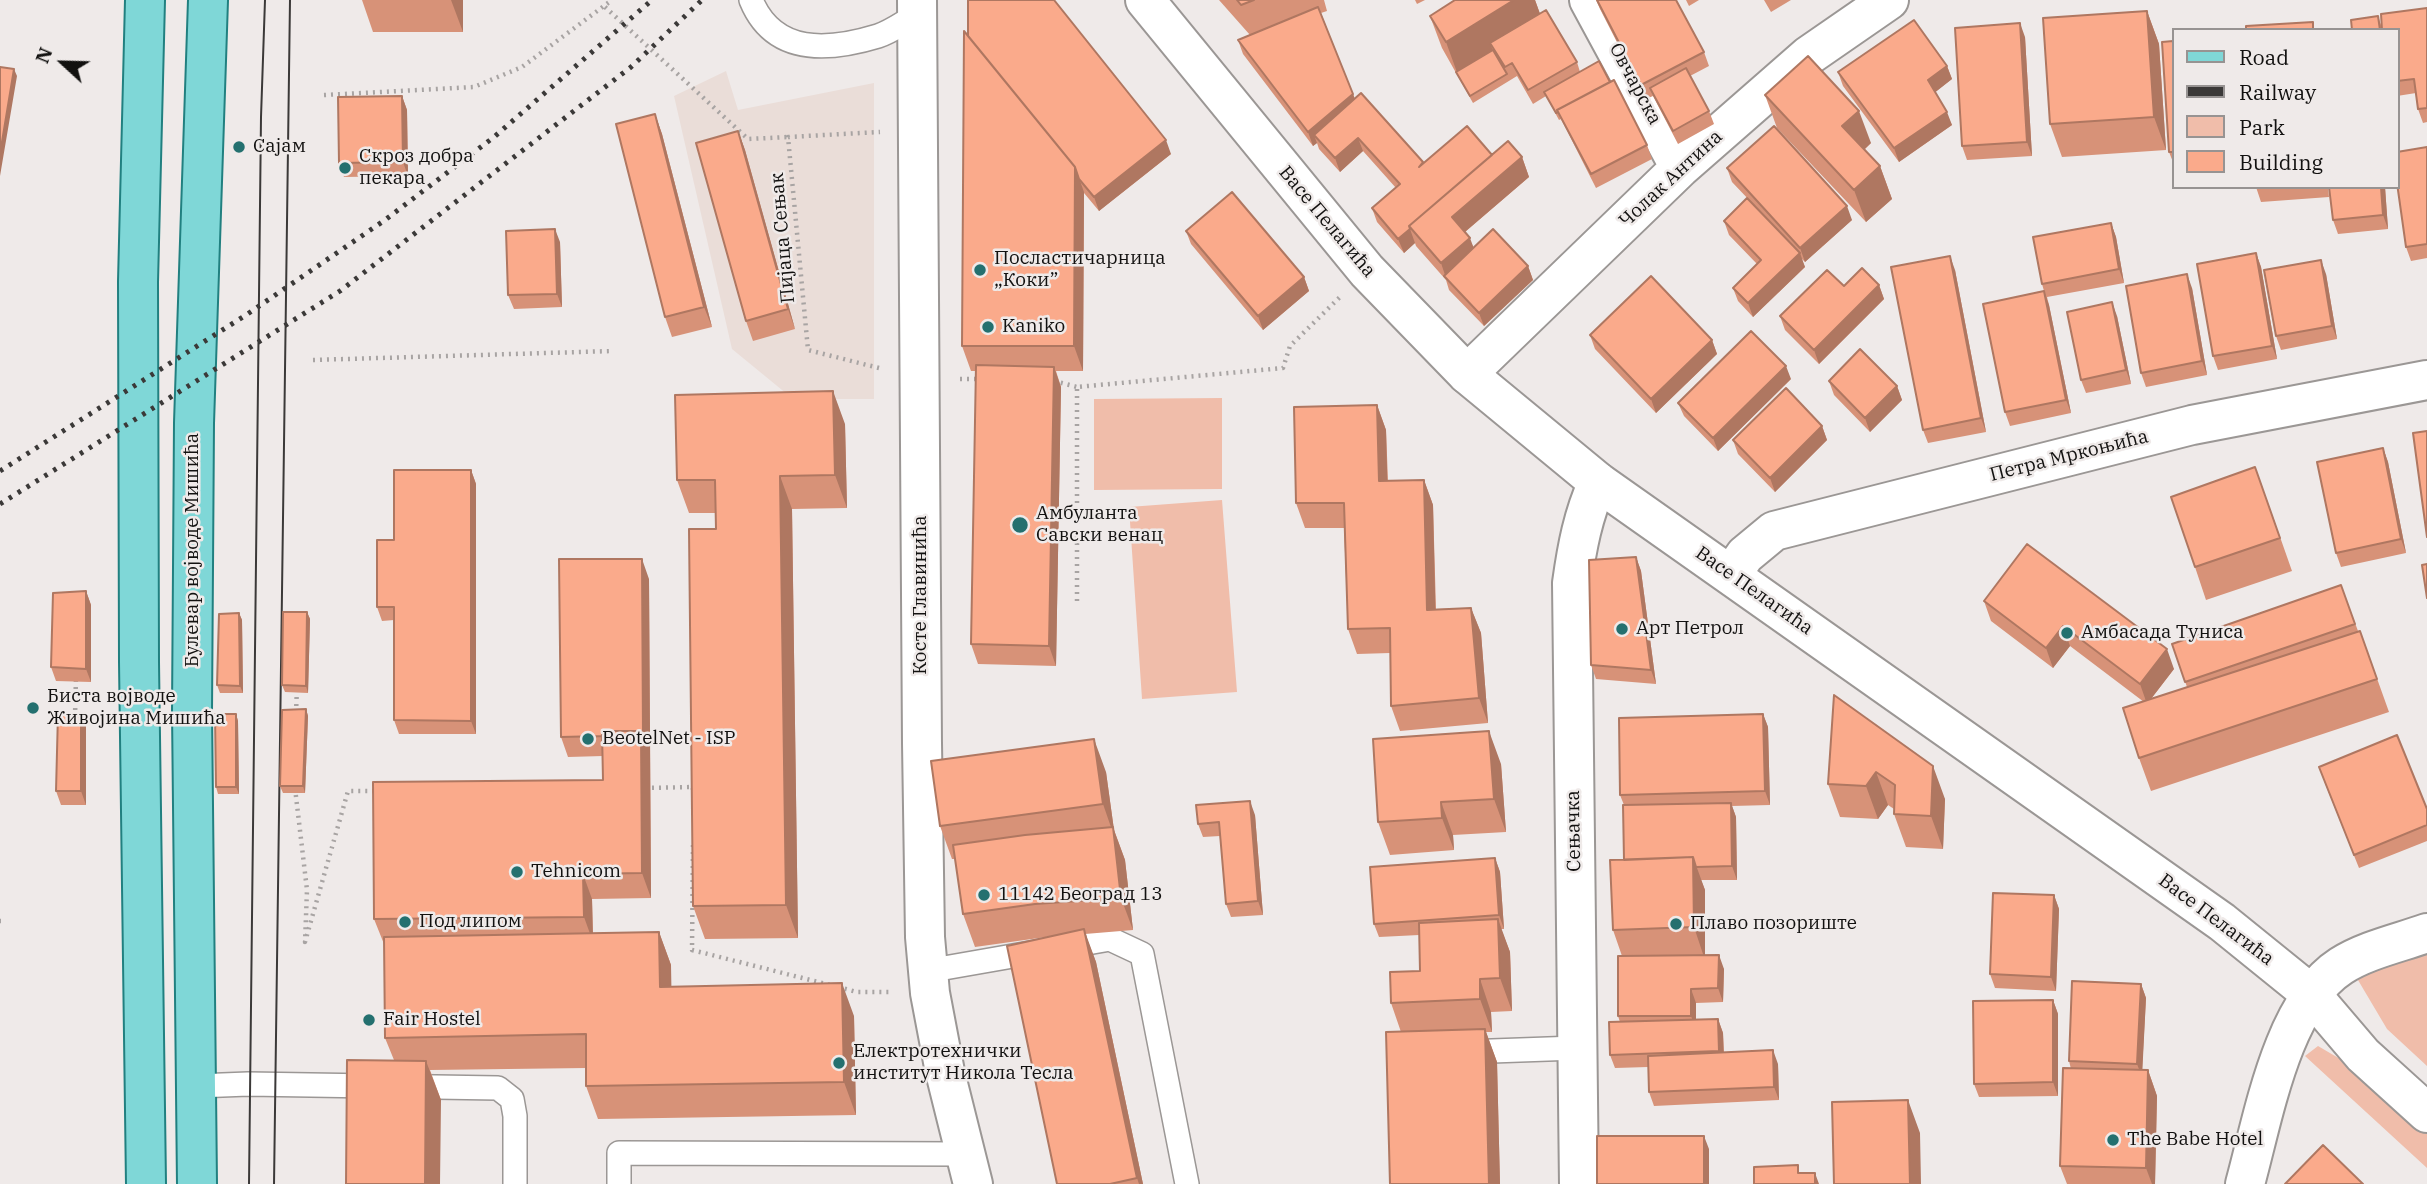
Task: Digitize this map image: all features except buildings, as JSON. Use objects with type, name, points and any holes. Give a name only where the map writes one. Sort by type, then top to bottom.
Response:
[{"type":"main road","points":[[145,0],[138,282],[139,662],[146,1184]]},
{"type":"main road","name":"Булевар војводе Мишића","points":[[197,1184],[192,711],[194,423],[208,0]]},
{"type":"street","name":"Васе Пелагића","points":[[1145,0],[1367,271],[1467,374],[1598,482],[2222,922],[2311,994],[2363,1055],[2427,1113]]},
{"type":"street","name":"Овчарска","points":[[1589,0],[1680,168]]},
{"type":"street","name":"Чолак Антина","points":[[1467,374],[1680,168],[1808,56],[1889,0]]},
{"type":"street","name":"Косте Главинића","points":[[917,8],[922,743],[927,971],[945,1072],[969,1169]]},
{"type":"street","name":"Петра Мркоњића","points":[[1731,575],[1745,555],[1773,531],[2192,425],[2427,380]]},
{"type":"street","name":"Сењачка","points":[[1578,1184],[1572,583],[1578,537],[1587,506],[1598,482]]},
{"type":"street","points":[[2245,1184],[2285,1042],[2311,994],[2341,966],[2427,933]]},
{"type":"lane","points":[[751,0],[764,22],[780,38],[799,45],[831,45],[880,36],[917,8]]},
{"type":"lane","points":[[927,971],[1110,939],[1142,954],[1187,1184]]},
{"type":"lane","points":[[1438,1052],[1576,1048]]},
{"type":"lane","points":[[197,1086],[248,1084],[498,1088],[512,1099],[515,1116],[515,1184]]},
{"type":"lane","points":[[619,1184],[619,1153],[969,1169]]},
{"type":"path","points":[[324,95],[474,88],[522,67],[612,0]]},
{"type":"path","points":[[605,7],[748,139],[917,130]]},
{"type":"path","name":"Пијаца Сењак","points":[[788,136],[808,350],[920,378]]},
{"type":"path","points":[[1052,381],[1077,387],[1283,368],[1290,346],[1367,271]]},
{"type":"path","points":[[313,360],[613,351]]},
{"type":"path","points":[[920,378],[986,379]]},
{"type":"path","points":[[1077,387],[1077,601]]},
{"type":"path","points":[[75,729],[76,675]]},
{"type":"path","points":[[296,718],[297,681]]},
{"type":"path","points":[[295,781],[307,890],[305,942],[348,792],[390,791]]},
{"type":"path","points":[[638,788],[693,787],[693,800]]},
{"type":"path","points":[[692,841],[692,950],[857,992]]},
{"type":"shaded area","points":[[726,71],[738,110],[874,83],[874,399],[793,399],[732,349],[674,96]]},
{"type":"green space","points":[[1222,398],[1222,489],[1094,490],[1094,399]]},
{"type":"green space","points":[[1222,500],[1237,692],[1142,699],[1129,507]]},
{"type":"green space","points":[[2427,946],[2427,1066],[2387,1029],[2355,975]]},
{"type":"green space","points":[[2318,1046],[2364,1073],[2427,1130],[2427,1168],[2305,1056]]},
{"type":"tram line","points":[[249,1184],[261,117],[265,0]]},
{"type":"tram line","points":[[274,1184],[290,0]]},
{"type":"railway","points":[[0,471],[246,315],[385,220],[494,137],[652,0]]},
{"type":"railway","points":[[0,504],[340,291],[631,67],[702,0]]},
{"type":"place","name":"Сајам","points":[[239,147]]},
{"type":"place","name":"Скроз добра пекара","points":[[345,168]]},
{"type":"place","name":"Посластичарница „Коки”","points":[[980,270]]},
{"type":"place","name":"Kaniko","points":[[988,327]]},
{"type":"place","name":"Амбуланта Савски венац","points":[[1020,525]]},
{"type":"place","name":"Арт Петрол","points":[[1622,629]]},
{"type":"place","name":"Амбасада Туниса","points":[[2067,633]]},
{"type":"place","name":"Биста војводе Живојина Мишића","points":[[33,708]]},
{"type":"place","name":"BeotelNet - ISP","points":[[588,739]]},
{"type":"place","name":"Tehnicom","points":[[517,872]]},
{"type":"place","name":"11142 Београд 13","points":[[984,895]]},
{"type":"place","name":"Под липом","points":[[405,922]]},
{"type":"place","name":"Плаво позориште","points":[[1676,924]]},
{"type":"place","name":"Fair Hostel","points":[[369,1020]]},
{"type":"place","name":"Електротехнички институт Никола Тесла","points":[[839,1063]]},
{"type":"place","name":"The Babe Hotel","points":[[2113,1140]]}]
